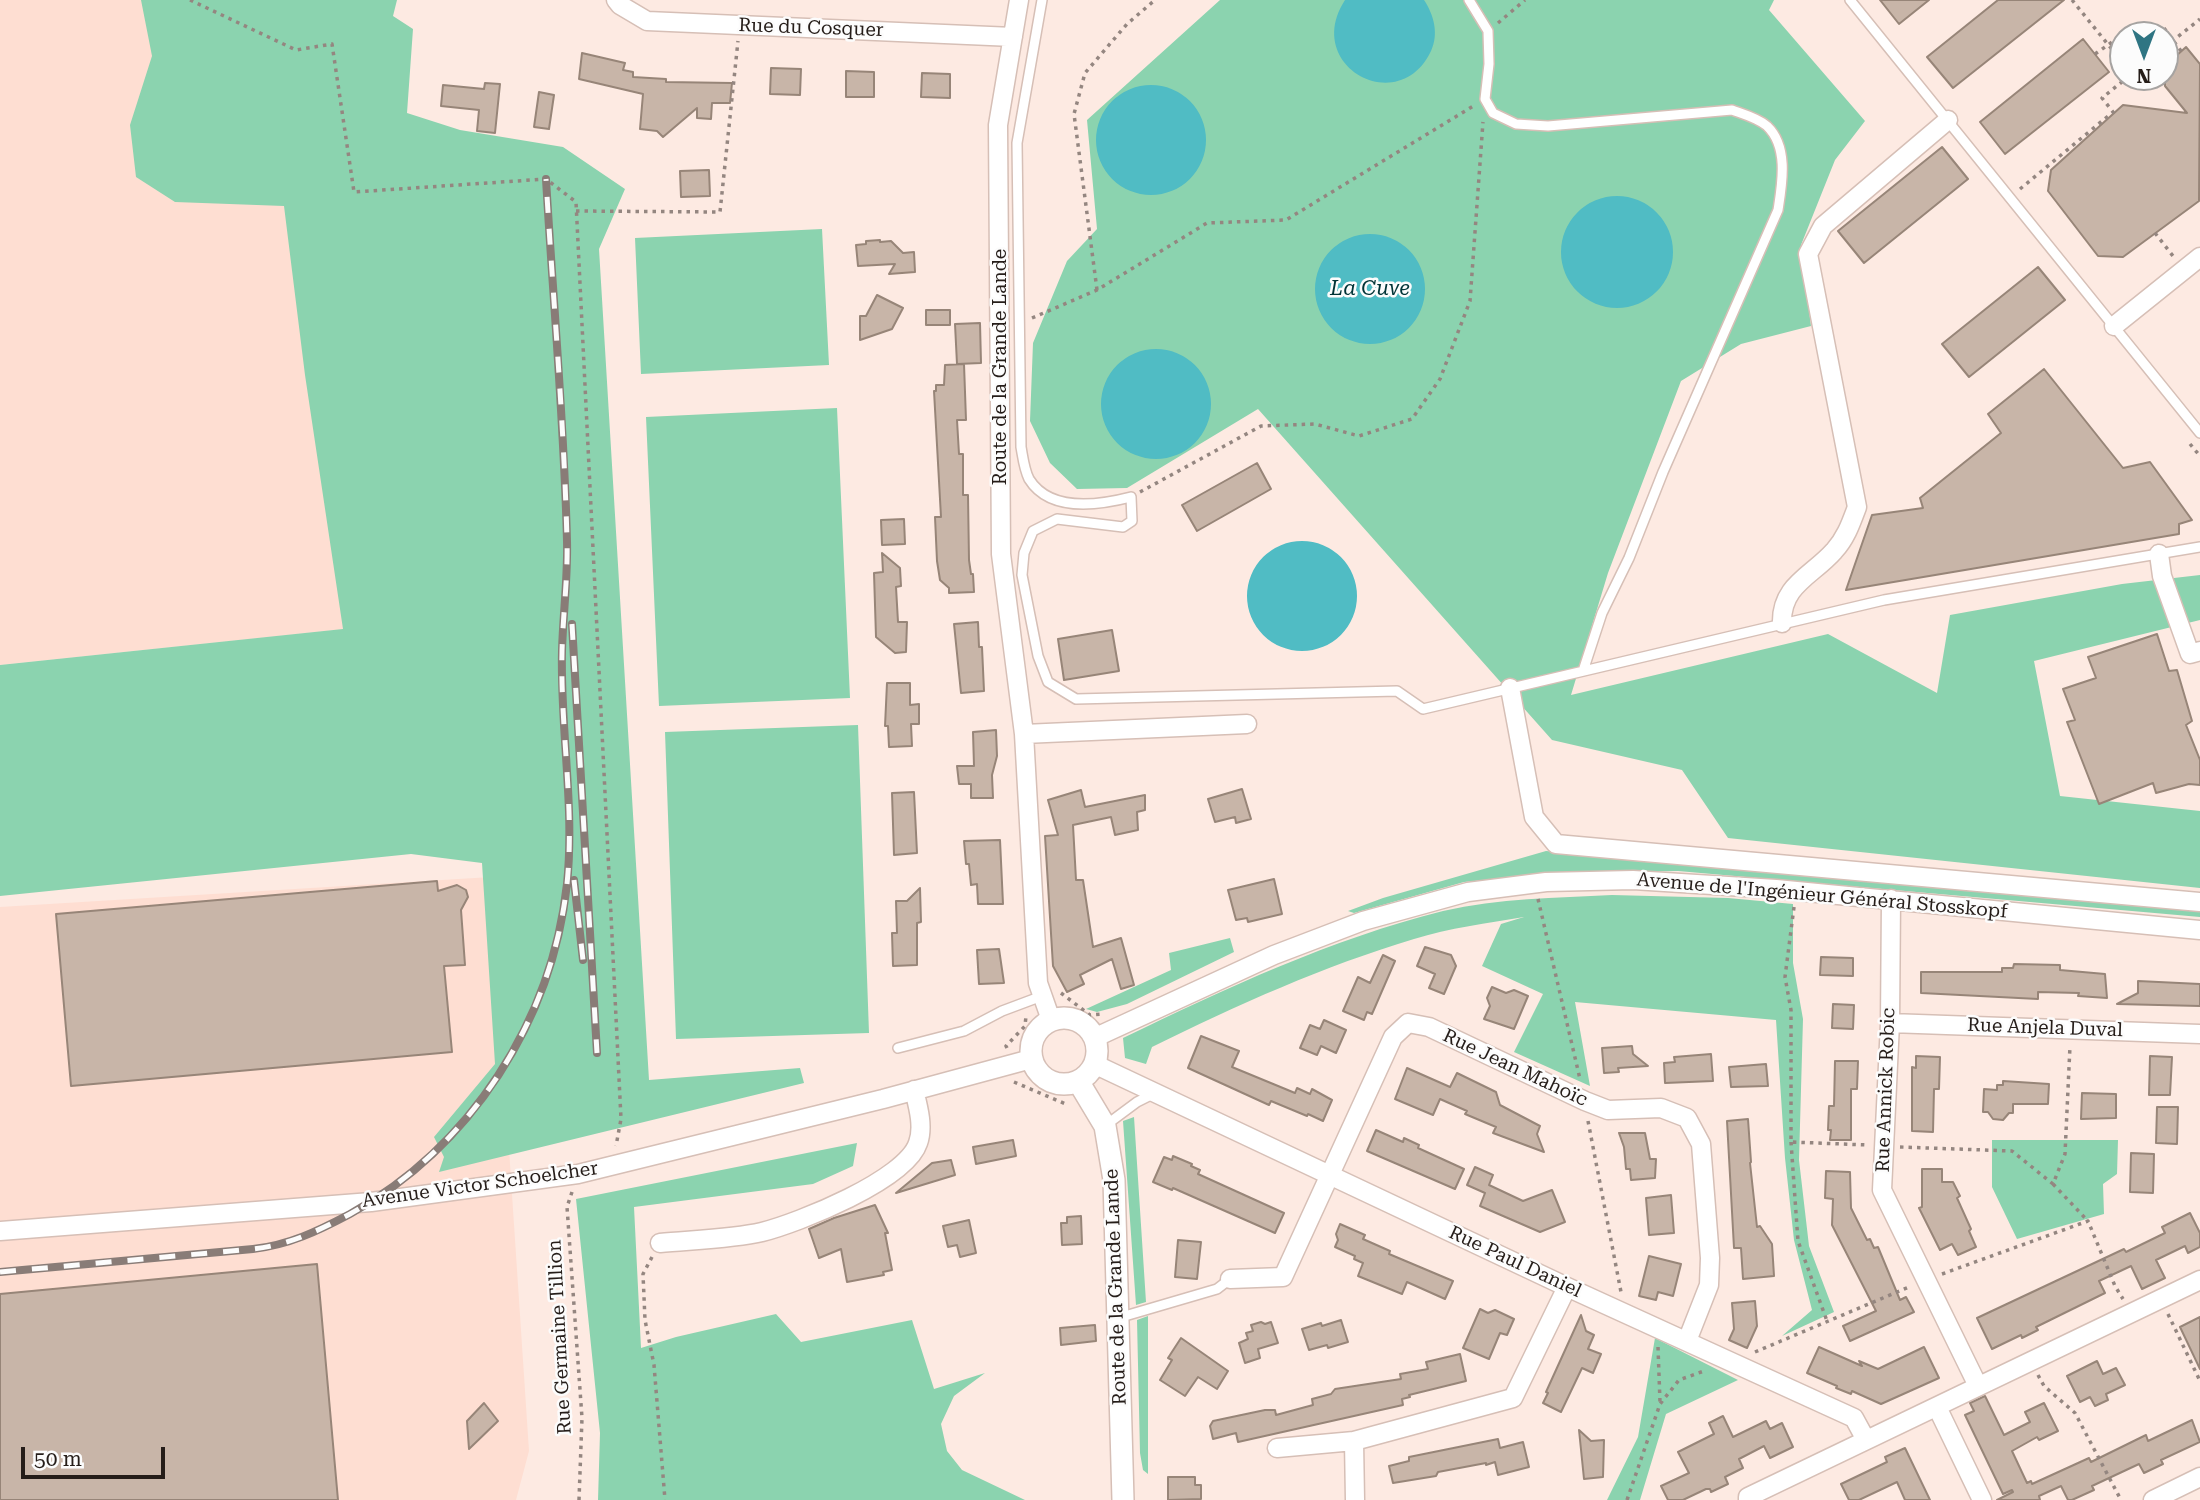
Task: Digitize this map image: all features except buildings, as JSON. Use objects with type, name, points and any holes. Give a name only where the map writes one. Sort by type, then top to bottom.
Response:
[{"type":"street","name":"Rue du Cosquer","points":[[616,0],[647,22],[1013,37]]},
{"type":"street","name":"Route de la Grande Lande","points":[[1019,0],[998,125],[1001,554],[1024,734],[1041,1005]]},
{"type":"street","points":[[1782,623],[1782,608],[1792,588],[1834,551],[1849,531],[1857,507],[1808,254],[1823,226],[1948,120]]},
{"type":"street","points":[[2114,326],[2200,257]]},
{"type":"street","points":[[2159,554],[2162,576],[2190,654],[2200,651]]},
{"type":"street","points":[[1510,688],[1534,817],[1556,844],[2200,902]]},
{"type":"street","points":[[1024,734],[1247,724]]},
{"type":"street","name":"Avenue de l'Ingénieur Général Stosskopf","points":[[1102,1034],[1274,955],[1363,921],[1468,892],[1535,884],[1633,880],[1796,891],[2200,930]]},
{"type":"street","name":"Rue Annick Robic","points":[[1891,899],[1890,1023],[1882,1190],[1978,1386]]},
{"type":"street","points":[[1041,1005],[1063,1018],[1076,1020],[1102,1034],[1094,1064],[1082,1088],[1049,1081],[1023,1061],[1038,1029],[1041,1005]]},
{"type":"street","name":"Rue Jean Mahoïc","points":[[1331,1175],[1393,1037],[1408,1023],[1429,1027],[1608,1110],[1661,1108],[1687,1118],[1701,1144],[1710,1258],[1709,1285],[1687,1341]]},
{"type":"street","name":"Rue Anjela Duval","points":[[1890,1023],[2200,1034]]},
{"type":"street","name":"Avenue Victor Schoelcher","points":[[0,1231],[371,1202],[578,1174],[1023,1061]]},
{"type":"street","name":"Rue Paul Daniel","points":[[1094,1064],[1566,1287],[1854,1418],[1866,1440]]},
{"type":"street","name":"Route de la Grande Lande","points":[[1082,1088],[1105,1126],[1114,1180],[1123,1500]]},
{"type":"street","points":[[660,1243],[761,1232],[820,1211],[881,1180],[911,1156],[918,1146],[921,1133],[914,1090]]},
{"type":"street","points":[[1230,1279],[1283,1277],[1331,1175]]},
{"type":"street","points":[[1748,1500],[1748,1497],[2200,1280]]},
{"type":"street","points":[[1277,1448],[1354,1441],[1513,1398],[1566,1287]]},
{"type":"street","points":[[1937,1407],[1982,1500]]},
{"type":"street","points":[[1354,1441],[1356,1500]]},
{"type":"street","points":[[2153,1500],[2200,1477]]},
{"type":"lane","points":[[1042,0],[1017,143],[1021,447],[1030,481],[1041,492],[1056,499],[1103,504],[1132,497],[1132,521],[1123,527],[1057,519],[1033,531],[1024,552],[1022,575],[1038,656],[1048,682],[1076,699],[1396,691],[1423,709],[1884,600],[2200,547]]},
{"type":"lane","points":[[1469,0],[1488,31],[1489,64],[1485,99],[1493,113],[1516,124],[1548,126],[1732,110],[1768,127],[1778,146],[1784,174],[1778,210],[1663,472],[1629,558],[1602,613],[1583,671]]},
{"type":"lane","points":[[1850,0],[2200,433]]},
{"type":"lane","points":[[898,1048],[964,1031],[1002,1011],[1041,1005]]},
{"type":"lane","points":[[1105,1126],[1137,1102],[1155,1093]]},
{"type":"lane","points":[[1118,1318],[1217,1289],[1230,1279]]},
{"type":"path","points":[[190,0],[296,50],[332,44],[354,192],[546,179],[576,202],[621,1119],[612,1165]]},
{"type":"path","points":[[1097,290],[1074,114],[1085,73],[1127,24],[1155,0]]},
{"type":"path","points":[[1488,31],[1525,0]]},
{"type":"path","points":[[2072,0],[2108,45],[2095,54]]},
{"type":"path","points":[[2179,36],[2199,22]]},
{"type":"path","points":[[576,211],[720,212],[740,25]]},
{"type":"path","points":[[2009,197],[2113,112],[2102,98],[2111,91]]},
{"type":"path","points":[[1021,323],[1097,290],[1207,223],[1286,220],[1485,99]]},
{"type":"path","points":[[1132,497],[1261,426],[1315,424],[1359,436],[1412,419],[1440,379],[1470,300],[1485,99]]},
{"type":"path","points":[[2155,233],[2184,270]]},
{"type":"path","points":[[1535,884],[1585,1101],[1621,1293]]},
{"type":"path","points":[[1796,891],[1785,977],[1791,1010],[1791,1142],[1798,1241],[1827,1321]]},
{"type":"path","points":[[1082,1088],[1072,1107],[1047,1094],[1014,1083],[1023,1061],[1006,1045],[1041,1005],[1059,992],[1090,1015],[1107,1013],[1102,1034]]},
{"type":"path","points":[[2053,1184],[2065,1154],[2070,1029]]},
{"type":"path","points":[[1791,1142],[2012,1151],[2053,1184],[2088,1221],[2115,1286],[2132,1312]]},
{"type":"path","name":"Rue Germaine Tillion","points":[[578,1174],[566,1207],[582,1418],[579,1500]]},
{"type":"path","points":[[1744,1368],[1752,1353],[1927,1279],[2088,1221]]},
{"type":"path","points":[[660,1243],[643,1274],[645,1320],[654,1364],[665,1500]]},
{"type":"path","points":[[2161,1299],[2200,1381]]},
{"type":"path","points":[[1648,1323],[1658,1348],[1660,1404]]},
{"type":"path","points":[[2030,1361],[2044,1387],[2075,1413],[2120,1500]]},
{"type":"path","points":[[1627,1500],[1660,1404],[1679,1380],[1710,1369]]},
{"type":"shaded area","points":[[0,0],[194,0],[299,196],[346,629],[0,665]]},
{"type":"shaded area","points":[[491,877],[529,1451],[516,1500],[0,1500],[0,907]]},
{"type":"green space","points":[[141,0],[397,0],[393,16],[413,29],[407,113],[460,130],[563,147],[625,189],[599,249],[649,1080],[800,1068],[804,1083],[439,1172],[444,1157],[434,1137],[495,1064],[482,863],[411,854],[0,896],[0,665],[343,629],[305,375],[284,206],[175,202],[136,177],[130,125],[152,56]]},
{"type":"green space","points":[[1220,0],[1774,0],[1769,10],[1865,121],[1835,160],[1801,245],[1811,326],[1741,344],[1681,381],[1608,573],[1571,695],[1828,634],[1937,693],[1950,615],[2122,584],[2200,575],[2200,620],[2034,661],[2060,796],[2200,811],[2200,888],[1728,838],[1682,770],[1552,740],[1258,409],[1127,488],[1077,489],[1050,463],[1030,421],[1033,343],[1067,261],[1097,229],[1087,120]]},
{"type":"green space","points":[[822,229],[829,365],[641,374],[635,238]]},
{"type":"green space","points":[[837,408],[850,698],[659,706],[646,417]]},
{"type":"green space","points":[[858,725],[869,1033],[676,1039],[665,732]]},
{"type":"green space","points":[[1546,851],[2200,911],[2200,917],[1678,871],[1561,873],[1464,882],[1354,913],[1348,911],[1383,898]]},
{"type":"green space","points":[[1612,895],[1728,898],[1793,904],[1793,963],[1803,1019],[1799,1160],[1809,1246],[1834,1312],[1782,1336],[1812,1310],[1794,1240],[1785,1158],[1776,1020],[1575,1002],[1590,1086],[1514,1052],[1543,994],[1482,966],[1501,924],[1524,917],[1427,935],[1347,961],[1249,1001],[1152,1047],[1146,1064],[1125,1058],[1123,1038],[1280,966],[1401,922],[1485,903]]},
{"type":"green space","points":[[1230,938],[1234,952],[1127,1004],[1097,1012],[1086,1009],[1171,970],[1169,953]]},
{"type":"green space","points":[[1134,1117],[1146,1302],[1136,1305],[1123,1121]]},
{"type":"green space","points":[[1992,1140],[2118,1140],[2117,1174],[2103,1184],[2104,1214],[2017,1239],[1992,1187]]},
{"type":"green space","points":[[857,1143],[853,1166],[813,1184],[634,1207],[641,1348],[676,1337],[776,1314],[801,1342],[912,1320],[934,1389],[985,1373],[954,1396],[941,1424],[947,1451],[962,1470],[1025,1500],[598,1500],[600,1433],[576,1199]]},
{"type":"green space","points":[[1148,1316],[1148,1474],[1143,1470],[1140,1453],[1137,1320]]},
{"type":"green space","points":[[1655,1338],[1738,1380],[1666,1414],[1640,1500],[1607,1500],[1638,1437]]},
{"type":"water","points":[[1345,0],[1424,0],[1433,18],[1435,38],[1431,51],[1416,71],[1398,81],[1378,82],[1360,76],[1345,63],[1336,45],[1335,24]]},
{"type":"water","points":[[1151,85],[1172,90],[1190,101],[1201,119],[1206,140],[1201,161],[1190,179],[1172,190],[1151,195],[1130,190],[1112,179],[1101,161],[1096,140],[1101,119],[1112,101],[1130,90]]},
{"type":"water","points":[[1617,196],[1639,200],[1657,212],[1669,230],[1673,252],[1669,274],[1657,292],[1639,304],[1617,308],[1595,304],[1577,292],[1565,274],[1561,252],[1565,230],[1577,212],[1595,200]]},
{"type":"water","name":"La Cuve","points":[[1370,234],[1391,239],[1409,250],[1420,268],[1425,289],[1420,310],[1409,328],[1391,339],[1370,344],[1349,339],[1331,328],[1320,310],[1315,289],[1320,268],[1331,250],[1349,239]]},
{"type":"water","points":[[1156,349],[1177,354],[1195,365],[1206,383],[1211,404],[1206,425],[1195,443],[1177,454],[1156,459],[1135,454],[1117,443],[1106,425],[1101,404],[1106,383],[1117,365],[1135,354]]},
{"type":"water","points":[[1302,541],[1323,545],[1341,557],[1353,575],[1357,596],[1353,617],[1341,635],[1323,647],[1302,651],[1281,647],[1263,635],[1251,617],[1247,596],[1251,575],[1263,557],[1281,545]]},
{"type":"railway","points":[[0,1272],[253,1249],[291,1241],[315,1231],[350,1214],[393,1186],[433,1153],[468,1116],[498,1075],[524,1031],[544,984],[558,935],[569,855],[562,680],[567,555],[566,496],[546,179]]},
{"type":"railway","points":[[572,624],[597,1053]]},
{"type":"railway","points":[[574,880],[583,960]]}]
